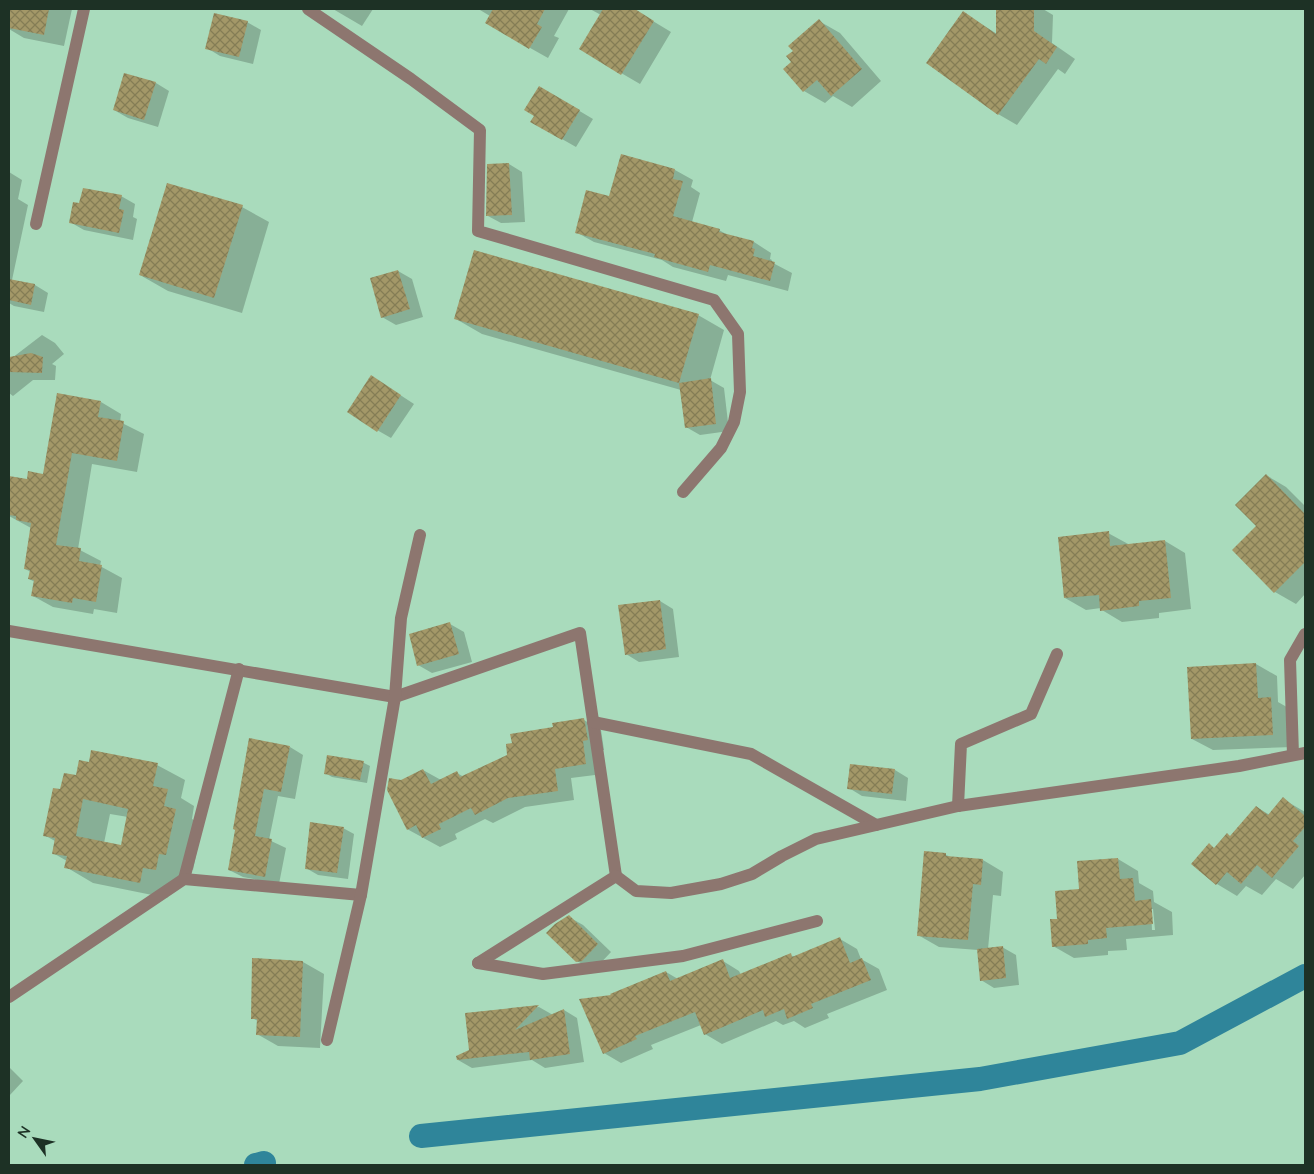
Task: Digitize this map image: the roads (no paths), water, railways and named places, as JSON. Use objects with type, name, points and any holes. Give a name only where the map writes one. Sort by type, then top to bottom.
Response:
[{"type":"street","points":[[36,224],[84,9]]},
{"type":"street","points":[[308,9],[411,79],[480,130],[478,231],[714,300],[738,334],[740,392],[734,422],[720,448],[683,492]]},
{"type":"street","points":[[327,1040],[361,895],[395,697],[400,618],[420,535]]},
{"type":"street","points":[[9,631],[395,697],[580,633],[616,876],[636,891],[671,893],[721,884],[752,874],[782,856],[816,840],[958,806],[1239,766],[1299,754],[1290,660],[1305,634]]},
{"type":"street","points":[[958,806],[960,744],[1032,714],[1057,654]]},
{"type":"street","points":[[184,879],[239,669]]},
{"type":"street","points":[[593,722],[751,754],[876,825]]},
{"type":"street","points":[[616,876],[478,963],[543,974],[682,956],[817,921]]},
{"type":"street","points":[[9,997],[184,879],[361,895]]},
{"type":"waterway","points":[[421,1136],[980,1079],[1180,1043],[1305,976]]},
{"type":"waterway","points":[[256,1165],[264,1163]]}]
